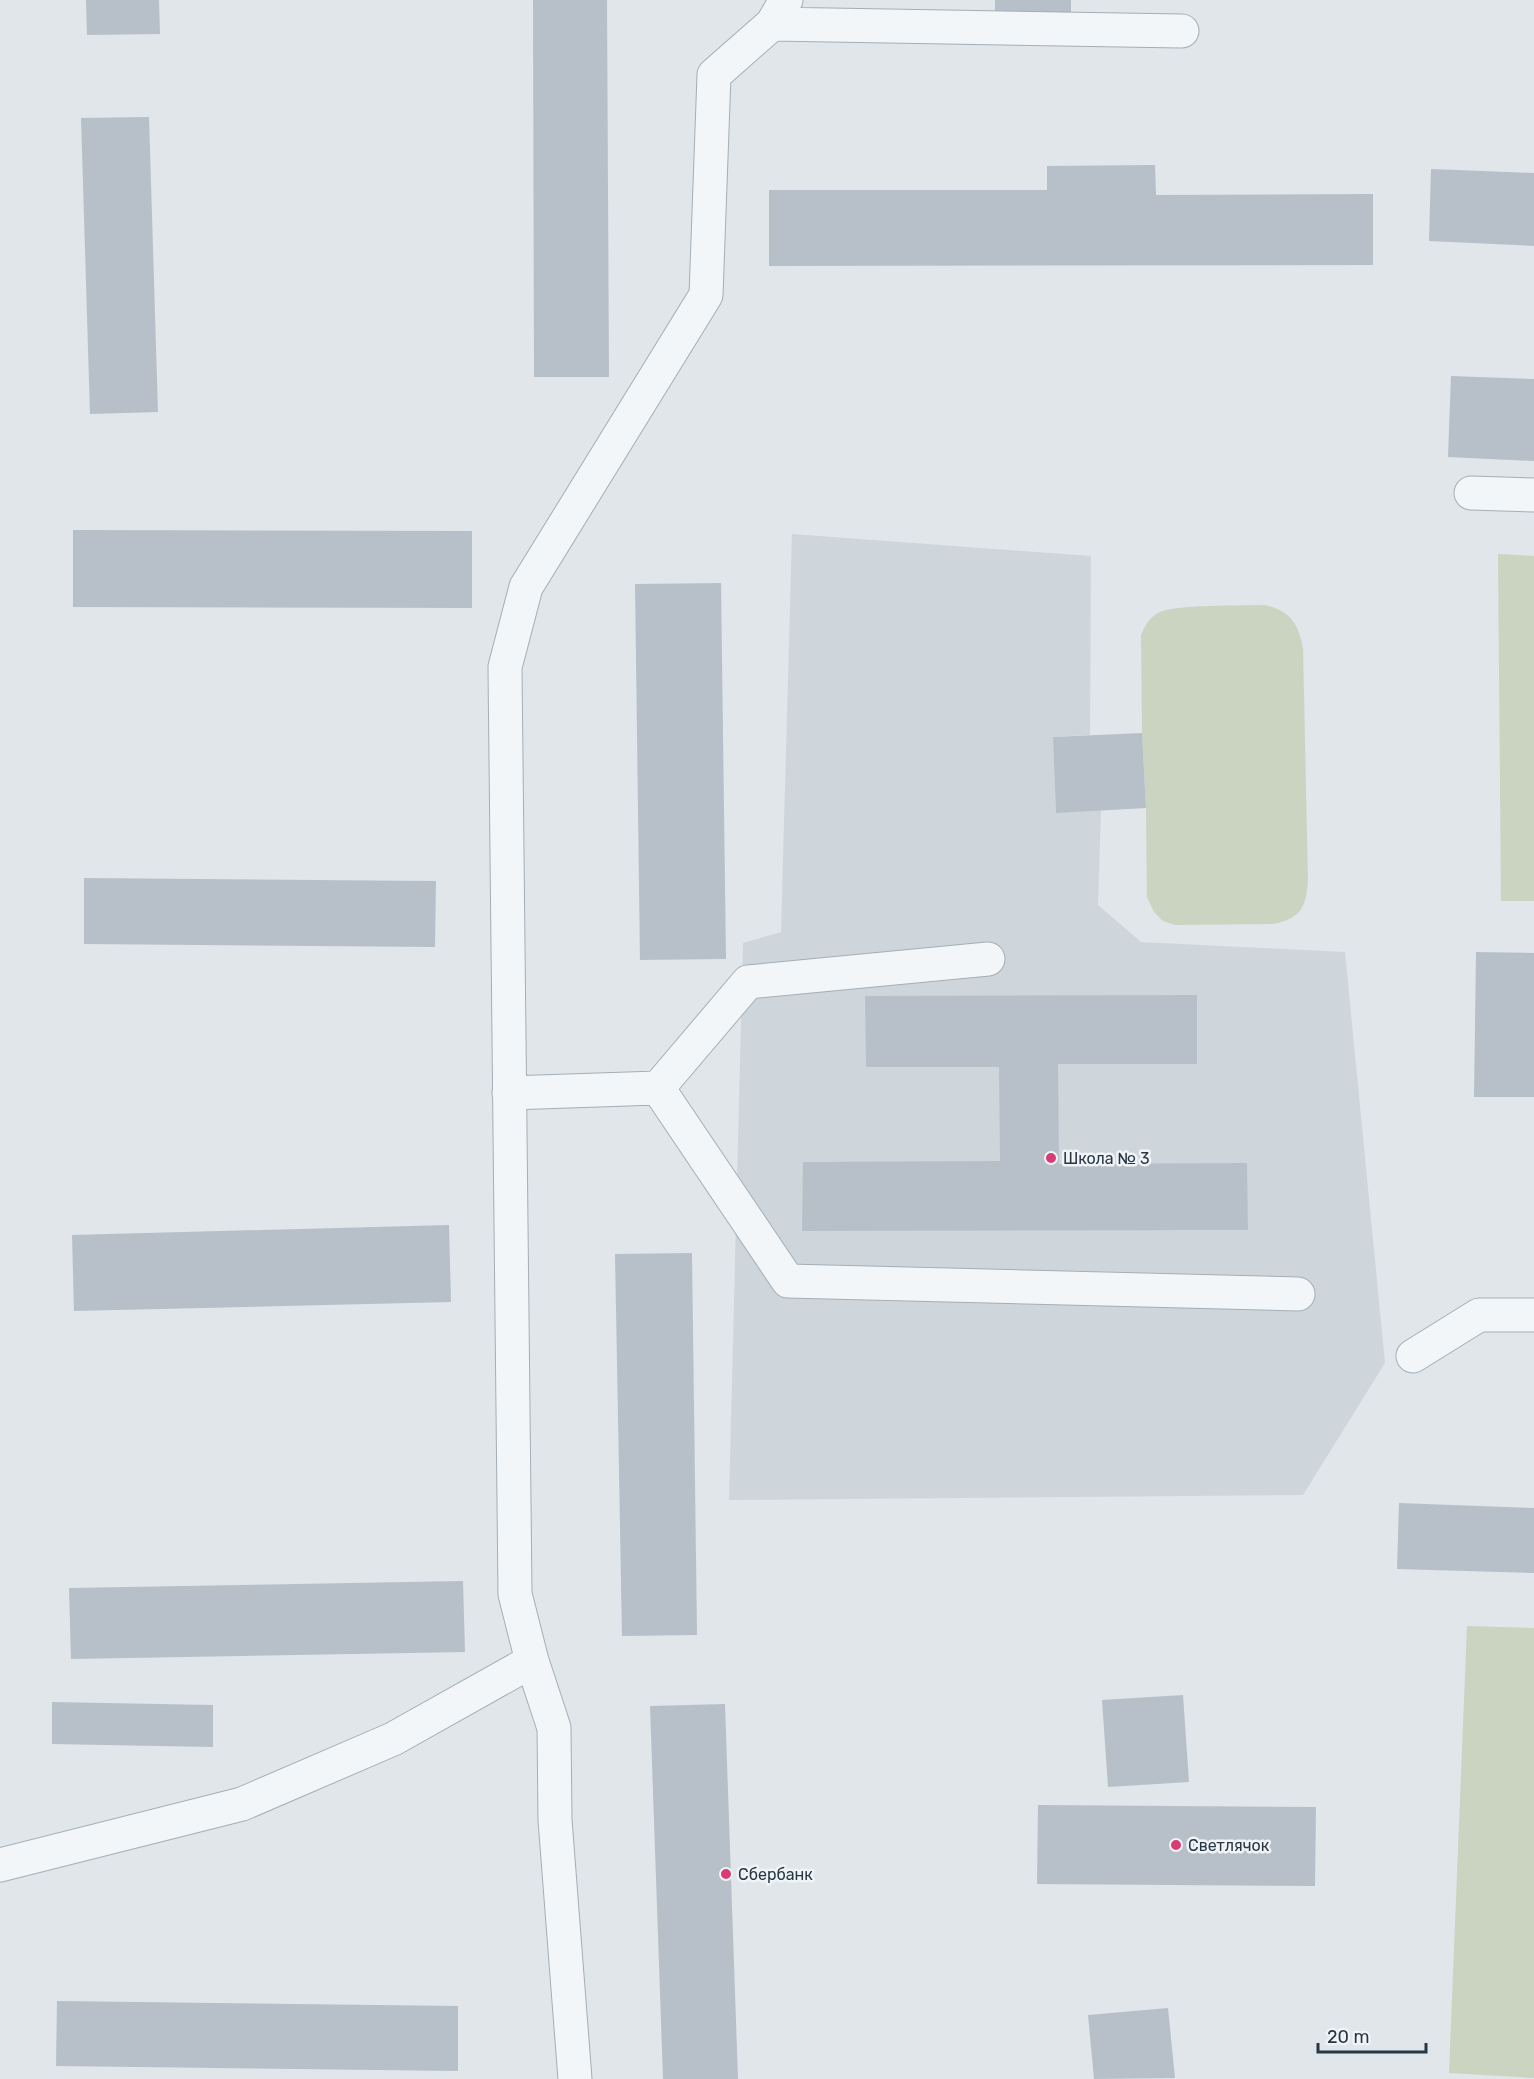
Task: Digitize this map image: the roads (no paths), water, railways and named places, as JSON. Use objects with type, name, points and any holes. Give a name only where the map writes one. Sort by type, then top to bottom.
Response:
[{"type":"lane","points":[[575,2079],[555,1820],[554,1728],[532,1661],[515,1594],[505,667],[526,587],[706,295],[714,75],[779,12],[1182,32]]},
{"type":"lane","points":[[1471,493],[1534,495]]},
{"type":"lane","points":[[509,1093],[658,1088],[748,982],[988,959]]},
{"type":"lane","points":[[658,1088],[788,1281],[1298,1294]]},
{"type":"lane","points":[[1413,1356],[1479,1315],[1534,1315]]},
{"type":"lane","points":[[0,1865],[242,1804],[393,1739],[532,1661]]},
{"type":"place","name":"Школа № 3","points":[[1051,1158]]},
{"type":"place","name":"Светлячок","points":[[1176,1845]]},
{"type":"place","name":"Сбербанк","points":[[726,1874]]}]
